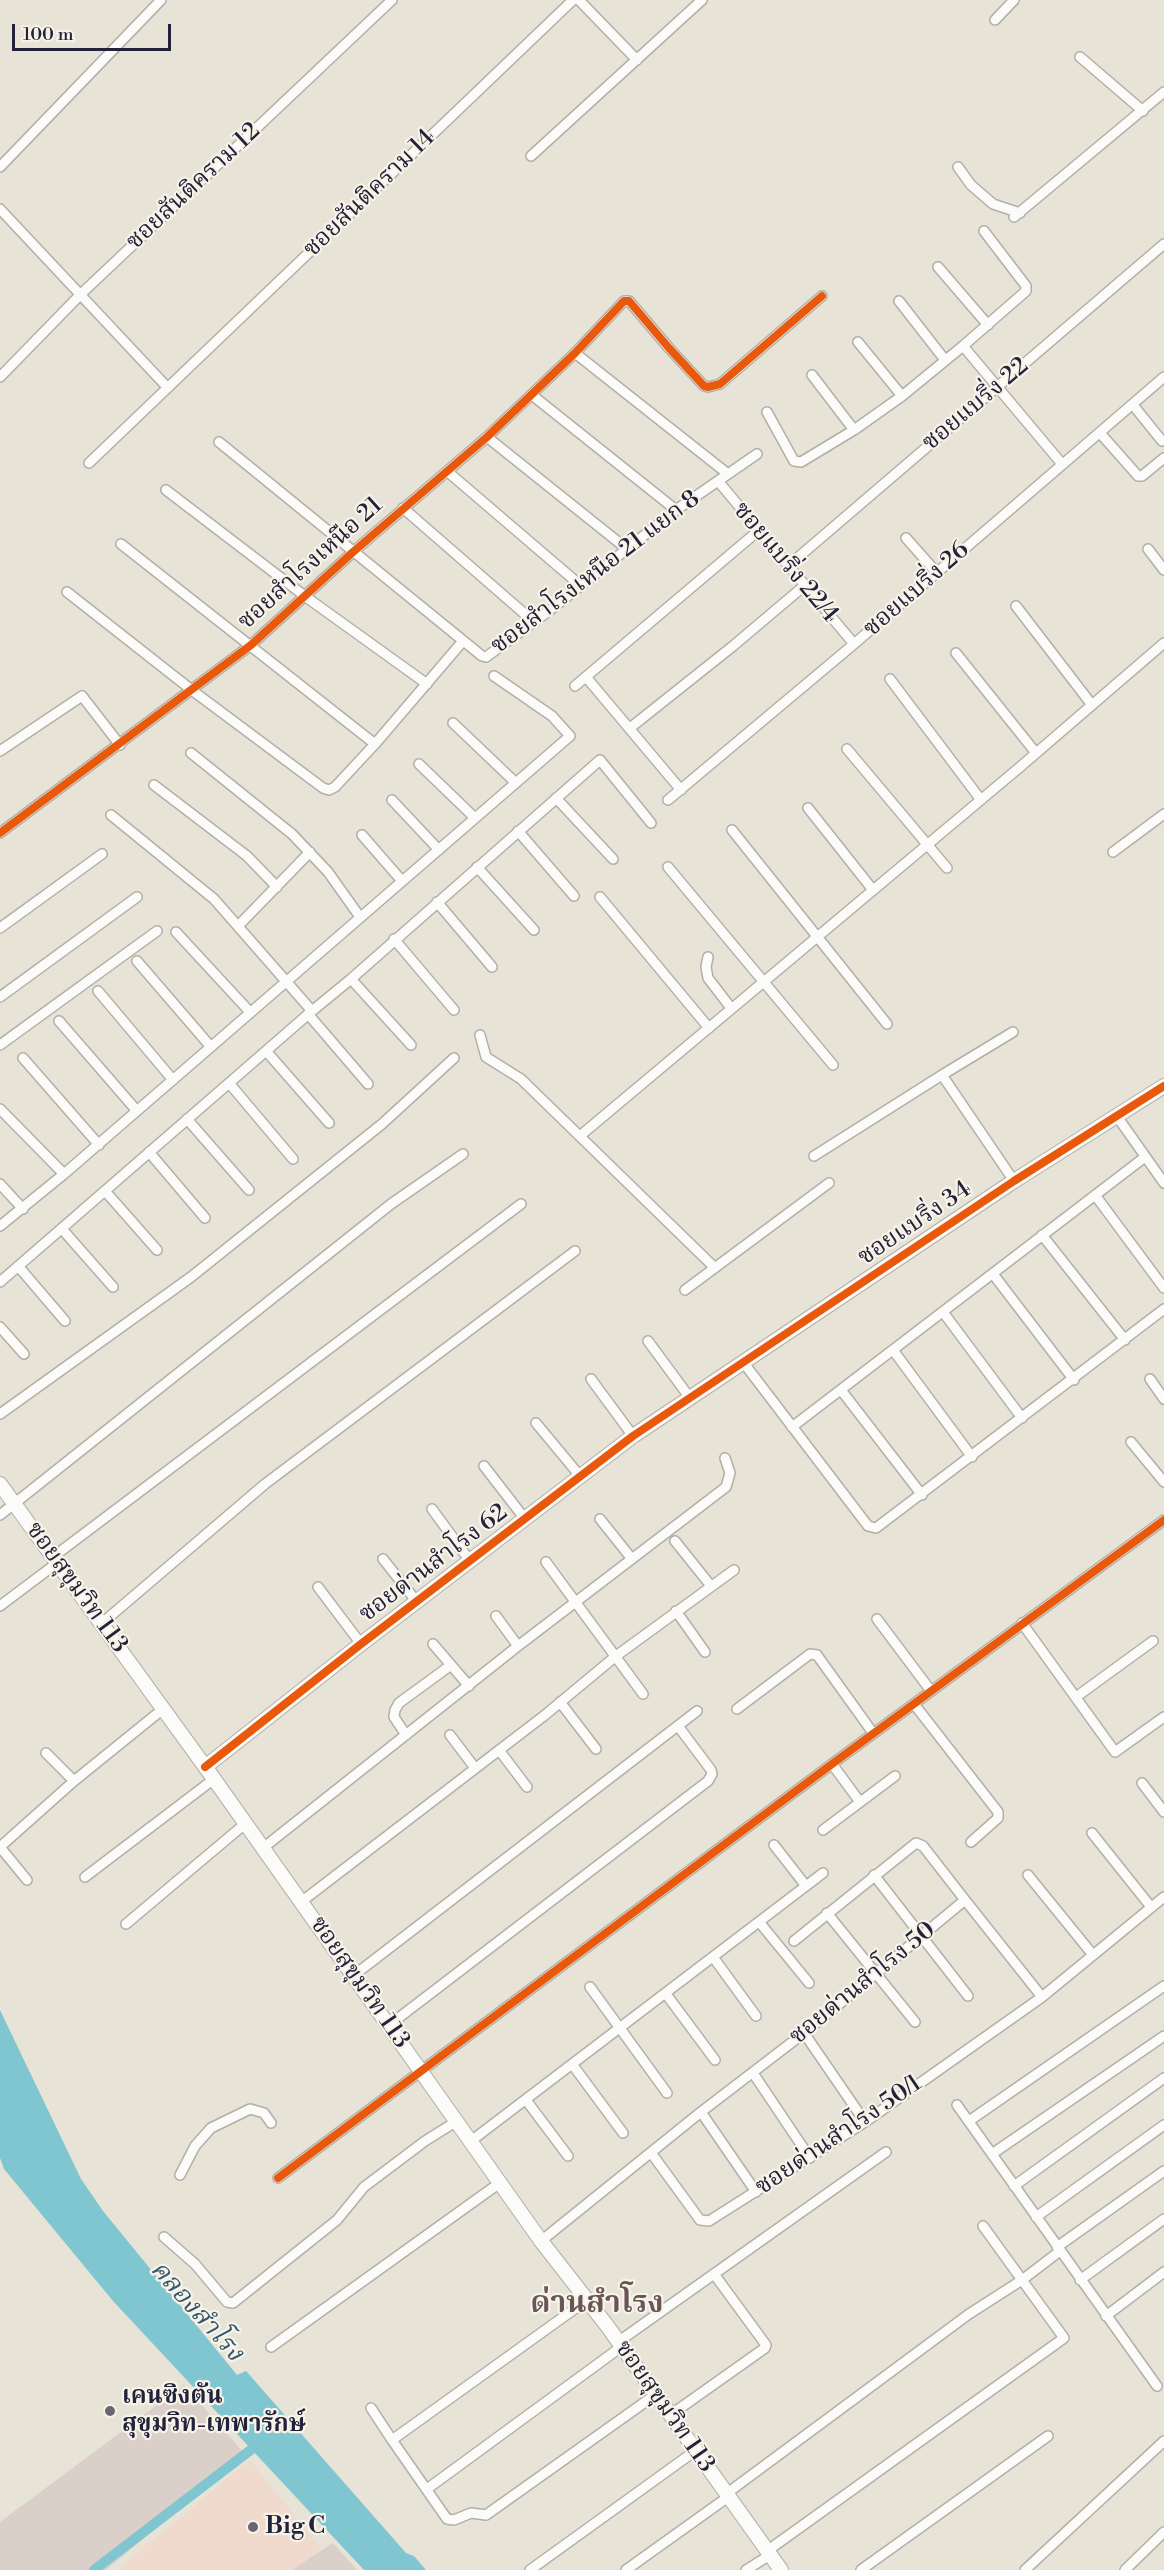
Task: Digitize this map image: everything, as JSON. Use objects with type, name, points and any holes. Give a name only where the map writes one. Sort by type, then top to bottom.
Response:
[{"type":"main road","name":"ซอยแบริ่ง 34","points":[[690,1398],[1014,1181],[1164,1086]]},
{"type":"main road","name":"ซอยด่านสำโรง 62","points":[[206,1767],[361,1644],[580,1476],[633,1436],[690,1398]]},
{"type":"main road","name":"ซอยสุขุมวิท 113","points":[[0,1484],[206,1767],[471,2142],[620,2344],[669,2416],[781,2570]]},
{"type":"street","points":[[0,166],[161,0]]},
{"type":"street","name":"ซอยสันติคราม 12","points":[[0,377],[81,294],[392,0]]},
{"type":"street","name":"ซอยสันติคราม 14","points":[[89,463],[573,0]]},
{"type":"street","points":[[579,0],[637,60]]},
{"type":"street","points":[[531,156],[702,0]]},
{"type":"street","points":[[995,20],[1014,0]]},
{"type":"street","points":[[1080,57],[1143,111]]},
{"type":"street","points":[[958,167],[971,185],[993,204],[1017,215],[1164,92]]},
{"type":"street","points":[[0,209],[167,387]]},
{"type":"street","points":[[767,412],[797,462],[805,461],[902,396],[1023,296],[1026,286],[984,231]]},
{"type":"street","name":"ซอยแบริ่ง 22","points":[[788,566],[1164,244]]},
{"type":"street","points":[[938,267],[988,325]]},
{"type":"street","name":"ซอยสำโรงเหนือ 21","points":[[0,833],[193,691],[251,645],[353,552],[487,437],[532,395],[624,301],[627,300],[676,356],[704,386],[708,387],[720,384],[822,296]]},
{"type":"street","points":[[899,301],[945,360]]},
{"type":"street","points":[[858,342],[902,396]]},
{"type":"street","points":[[963,346],[1062,464]]},
{"type":"street","points":[[575,352],[728,474]]},
{"type":"street","points":[[812,375],[854,430]]},
{"type":"street","name":"ซอยแบริ่ง 26","points":[[668,800],[854,644],[1164,377]]},
{"type":"street","points":[[532,395],[676,510]]},
{"type":"street","points":[[1133,405],[1162,441]]},
{"type":"street","points":[[1100,433],[1138,476],[1142,476],[1164,459]]},
{"type":"street","points":[[487,437],[627,549]]},
{"type":"street","name":"ซอยสำโรงเหนือ 21 แยก 8","points":[[219,442],[463,641],[482,656],[489,657],[676,510],[757,454]]},
{"type":"street","points":[[448,472],[580,585]]},
{"type":"street","name":"ซอยแบริ่ง 22/4","points":[[718,481],[854,644]]},
{"type":"street","points":[[166,490],[306,597],[427,684]]},
{"type":"street","points":[[403,508],[534,622]]},
{"type":"street","points":[[575,686],[758,531]]},
{"type":"street","points":[[906,538],[937,573]]},
{"type":"street","points":[[121,544],[375,744]]},
{"type":"street","points":[[1148,549],[1164,570]]},
{"type":"street","points":[[630,728],[804,586]]},
{"type":"street","points":[[67,592],[193,691],[323,788],[329,790],[335,787],[375,744],[463,641]]},
{"type":"street","points":[[1016,606],[1092,705]]},
{"type":"street","points":[[581,1136],[762,982],[818,938],[1164,643]]},
{"type":"street","points":[[956,653],[1036,753]]},
{"type":"street","points":[[0,1226],[99,1144],[570,736],[552,716],[494,676]]},
{"type":"street","points":[[586,677],[681,790]]},
{"type":"street","points":[[890,679],[981,800]]},
{"type":"street","points":[[0,751],[82,696],[120,745]]},
{"type":"street","points":[[453,723],[516,783]]},
{"type":"street","points":[[847,749],[946,868]]},
{"type":"street","points":[[191,753],[292,834],[328,872],[360,918]]},
{"type":"street","points":[[0,1282],[600,760],[651,823]]},
{"type":"street","points":[[419,764],[475,818]]},
{"type":"street","points":[[154,785],[247,856],[277,886]]},
{"type":"street","points":[[556,798],[614,859]]},
{"type":"street","points":[[392,800],[439,849]]},
{"type":"street","points":[[808,807],[873,890]]},
{"type":"street","points":[[1113,852],[1164,814]]},
{"type":"street","points":[[111,815],[214,899],[286,981],[368,1084]]},
{"type":"street","points":[[732,830],[887,1024]]},
{"type":"street","points":[[518,831],[574,897]]},
{"type":"street","points":[[362,835],[402,881]]},
{"type":"street","points":[[238,926],[310,852]]},
{"type":"street","points":[[0,928],[102,854]]},
{"type":"street","points":[[477,867],[534,930]]},
{"type":"street","points":[[668,867],[833,1065]]},
{"type":"street","points":[[0,997],[137,897]]},
{"type":"street","points":[[600,897],[710,1028]]},
{"type":"street","points":[[437,902],[492,967]]},
{"type":"street","points":[[0,1045],[157,931]]},
{"type":"street","points":[[176,932],[250,1012]]},
{"type":"street","points":[[394,939],[454,1010]]},
{"type":"street","points":[[708,957],[706,967],[708,978],[731,1008]]},
{"type":"street","points":[[137,961],[211,1047]]},
{"type":"street","points":[[351,979],[411,1045]]},
{"type":"street","points":[[98,991],[173,1080]]},
{"type":"street","points":[[59,1020],[137,1111]]},
{"type":"street","points":[[814,1156],[1013,1032]]},
{"type":"street","points":[[480,1035],[486,1058],[521,1079],[714,1267]]},
{"type":"street","points":[[266,1051],[329,1123]]},
{"type":"street","points":[[23,1058],[99,1144]]},
{"type":"street","points":[[0,1414],[191,1277],[382,1124],[454,1058]]},
{"type":"street","points":[[942,1075],[1014,1181]]},
{"type":"street","points":[[229,1083],[293,1159]]},
{"type":"street","points":[[0,1109],[64,1174]]},
{"type":"street","points":[[1116,1115],[1164,1183]]},
{"type":"street","points":[[187,1119],[249,1190]]},
{"type":"street","points":[[149,1152],[205,1218]]},
{"type":"street","points":[[0,1515],[391,1204],[463,1154]]},
{"type":"street","points":[[792,1427],[1145,1156]]},
{"type":"street","points":[[685,1290],[829,1183]]},
{"type":"street","points":[[0,1184],[23,1209]]},
{"type":"street","points":[[105,1191],[157,1250]]},
{"type":"street","points":[[1095,1195],[1164,1288]]},
{"type":"street","points":[[0,1606],[55,1560],[521,1204]]},
{"type":"street","points":[[62,1229],[113,1287]]},
{"type":"street","points":[[1042,1235],[1125,1340]]},
{"type":"street","points":[[101,1624],[264,1484],[575,1251]]},
{"type":"street","points":[[18,1266],[65,1321]]},
{"type":"street","points":[[993,1274],[1074,1380]]},
{"type":"street","points":[[743,1362],[868,1526],[880,1526],[1164,1309]]},
{"type":"street","points":[[942,1312],[1022,1418]]},
{"type":"street","points":[[0,1327],[24,1354]]},
{"type":"street","points":[[648,1341],[690,1398]]},
{"type":"street","points":[[893,1350],[972,1457]]},
{"type":"street","points":[[591,1379],[633,1436]]},
{"type":"street","points":[[1150,1379],[1164,1399]]},
{"type":"street","points":[[841,1390],[922,1495]]},
{"type":"street","points":[[536,1423],[580,1476]]},
{"type":"street","points":[[1131,1442],[1164,1482]]},
{"type":"street","points":[[263,1848],[518,1646],[577,1603],[726,1486],[730,1473],[725,1458]]},
{"type":"street","points":[[484,1466],[525,1519]]},
{"type":"street","points":[[432,1509],[470,1561]]},
{"type":"street","points":[[600,1520],[632,1559]]},
{"type":"street","points":[[278,2178],[873,1733],[1164,1520]]},
{"type":"street","points":[[675,1541],[711,1586]]},
{"type":"street","points":[[383,1559],[417,1602]]},
{"type":"street","points":[[546,1562],[643,1694]]},
{"type":"street","points":[[301,1902],[499,1750],[616,1656],[734,1569]]},
{"type":"street","points":[[318,1587],[361,1644]]},
{"type":"street","points":[[676,1611],[705,1652]]},
{"type":"street","points":[[496,1616],[518,1646]]},
{"type":"street","points":[[877,1619],[931,1691]]},
{"type":"street","points":[[1022,1623],[1115,1752],[1164,1716]]},
{"type":"street","points":[[1076,1697],[1153,1641]]},
{"type":"street","points":[[433,1644],[469,1686]]},
{"type":"street","points":[[737,1709],[810,1654],[817,1655],[873,1733]]},
{"type":"street","points":[[406,1735],[394,1717],[394,1710],[399,1703],[451,1665]]},
{"type":"street","points":[[560,1702],[596,1749]]},
{"type":"street","points":[[914,1704],[998,1812],[998,1818],[971,1842]]},
{"type":"street","points":[[27,1880],[0,1847],[74,1781],[163,1709]]},
{"type":"street","points":[[353,1976],[698,1711]]},
{"type":"street","points":[[388,2026],[711,1778],[711,1770],[678,1726]]},
{"type":"street","points":[[450,1735],[475,1768]]},
{"type":"street","points":[[499,1750],[527,1786]]},
{"type":"street","points":[[46,1753],[74,1781]]},
{"type":"street","points":[[832,1764],[860,1802]]},
{"type":"street","points":[[823,1830],[895,1776]]},
{"type":"street","points":[[86,1877],[214,1779]]},
{"type":"street","points":[[1142,1783],[1164,1812]]},
{"type":"street","points":[[126,1924],[246,1823]]},
{"type":"street","points":[[1092,1833],[1151,1906]]},
{"type":"street","points":[[794,1941],[912,1845],[919,1844],[1042,1997],[1164,1897]]},
{"type":"street","points":[[774,1845],[806,1886]]},
{"type":"street","points":[[471,2142],[823,1873]]},
{"type":"street","points":[[874,1875],[968,1996]]},
{"type":"street","points":[[1028,1875],[1093,1955]]},
{"type":"street","name":"ซอยด่านสำโรง 50","points":[[542,2241],[701,2112],[804,2033],[965,1900]]},
{"type":"street","points":[[827,1913],[915,2022]]},
{"type":"street","points":[[760,1923],[809,1983]]},
{"type":"street","points":[[713,1957],[756,2016]]},
{"type":"street","points":[[969,2121],[1164,1986]]},
{"type":"street","points":[[590,1987],[667,2093]]},
{"type":"street","points":[[666,1994],[715,2061]]},
{"type":"street","name":"ซอยด่านสำโรง 50/1","points":[[652,2154],[700,2220],[709,2221],[866,2121],[1042,1997]]},
{"type":"street","points":[[804,2033],[866,2121]]},
{"type":"street","points":[[992,2154],[1164,2037]]},
{"type":"street","points":[[572,2064],[622,2133]]},
{"type":"street","points":[[753,2073],[810,2158]]},
{"type":"street","points":[[1014,2186],[1164,2078]]},
{"type":"street","points":[[526,2100],[568,2156]]},
{"type":"street","points":[[957,2105],[1157,2386]]},
{"type":"street","points":[[180,2175],[195,2146],[212,2128],[250,2109],[264,2113],[271,2123]]},
{"type":"street","points":[[701,2112],[756,2192]]},
{"type":"street","points":[[165,2237],[195,2264],[227,2302],[232,2303],[337,2220],[364,2187],[425,2141],[457,2121]]},
{"type":"street","points":[[1036,2217],[1164,2125]]},
{"type":"street","points":[[427,2489],[714,2274],[886,2152]]},
{"type":"street","points":[[626,2570],[969,2314],[1022,2280],[1058,2249],[1164,2170]]},
{"type":"street","points":[[271,2348],[501,2182]]},
{"type":"street","points":[[1080,2280],[1164,2219]]},
{"type":"street","points":[[746,2570],[1064,2338],[983,2226]]},
{"type":"street","points":[[1106,2316],[1164,2272]]},
{"type":"street","points":[[669,2416],[765,2348],[766,2345],[714,2274]]},
{"type":"street","points":[[393,2440],[587,2300]]},
{"type":"street","points":[[371,2408],[450,2520],[471,2513],[486,2515],[655,2395]]},
{"type":"street","points":[[861,2570],[1048,2436]]},
{"type":"street","points":[[1025,2570],[1164,2442]]},
{"type":"street","points":[[530,2570],[695,2451]]},
{"type":"street","points":[[1125,2570],[1164,2532]]},
{"type":"shaded area","points":[[184,2385],[245,2454],[106,2570],[0,2570],[0,2522]]},
{"type":"shaded area","points":[[250,2460],[322,2550],[292,2570],[117,2570]]},
{"type":"shaded area","points":[[333,2543],[357,2570],[292,2570],[322,2550]]},
{"type":"water","points":[[0,2010],[81,2179],[103,2211],[237,2375],[246,2371],[406,2553],[414,2556],[426,2570],[364,2570],[113,2301],[4,2169],[0,2158]]},
{"type":"waterway","points":[[94,2570],[261,2442]]},
{"type":"cycle path","points":[[0,833],[251,645],[353,552],[487,437],[575,353],[624,301],[629,301],[669,348],[704,386],[708,387],[720,384],[822,296]]},
{"type":"cycle path","points":[[205,1767],[361,1644],[633,1436],[1014,1181],[1164,1086]]},
{"type":"cycle path","points":[[278,2178],[832,1764],[1164,1520]]},
{"type":"place","name":"เคนซิงตัน สุขุมวิท-เทพารักษ์","points":[[110,2411]]},
{"type":"place","name":"Big C","points":[[253,2527]]},
{"type":"district","name":"ด่านสำโรง","points":[[597,2305]]},
{"type":"water label","name":"คลองสำโรง","points":[[196,2312]]}]
